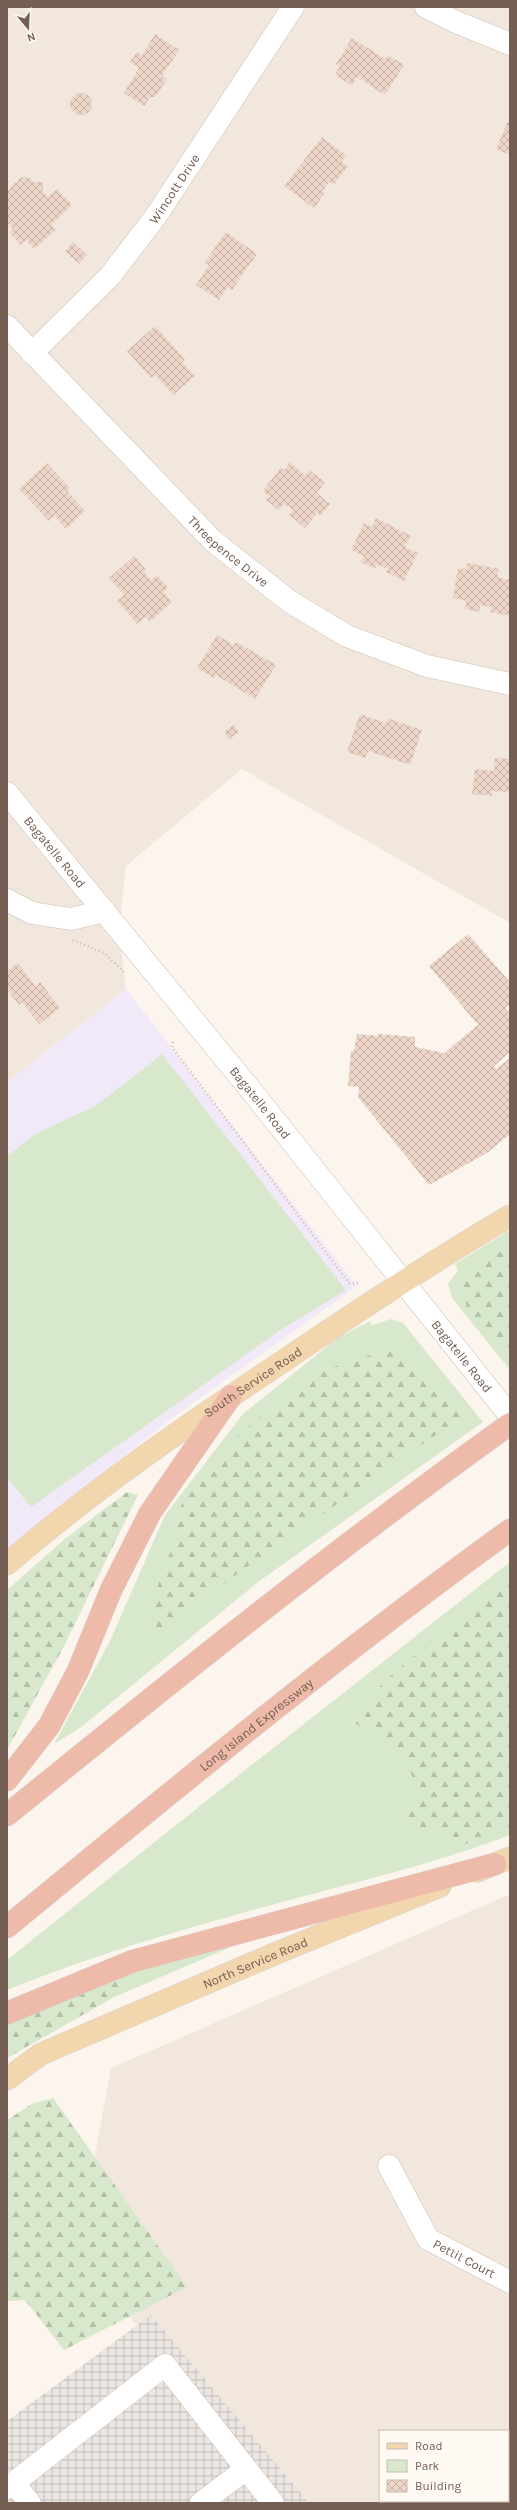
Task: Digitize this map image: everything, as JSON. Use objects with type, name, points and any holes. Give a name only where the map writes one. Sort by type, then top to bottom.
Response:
[{"type":"highway","points":[[7,1780],[49,1726],[78,1671],[111,1590],[150,1513],[231,1396]]},
{"type":"highway","points":[[7,1815],[182,1673],[393,1508],[510,1424]]},
{"type":"highway","name":"Long Island Expressway","points":[[7,1927],[242,1735],[445,1576],[510,1530]]},
{"type":"highway","points":[[7,2013],[133,1961],[502,1861]]},
{"type":"main road","name":"South Service Road","points":[[7,1564],[70,1510],[162,1442],[402,1281],[510,1216]]},
{"type":"main road","name":"North Service Road","points":[[7,2079],[49,2051],[272,1955],[502,1861]]},
{"type":"street","name":"Wincott Drive","points":[[32,353],[110,276],[152,222],[294,7]]},
{"type":"street","points":[[426,7],[456,22],[510,44]]},
{"type":"street","name":"Threepence Drive","points":[[7,326],[213,540],[289,601],[347,636],[413,661],[427,666],[510,684]]},
{"type":"street","name":"Bagatelle Road","points":[[7,793],[250,1089],[503,1408]]},
{"type":"street","points":[[7,900],[32,913],[71,919],[104,911]]},
{"type":"street","name":"Pettit Court","points":[[389,2166],[428,2239],[510,2282]]},
{"type":"street","points":[[30,2503],[11,2486],[165,2365],[273,2503]]},
{"type":"street","points":[[201,2503],[246,2469]]},
{"type":"path","points":[[69,939],[104,953],[126,974]]},
{"type":"path","points":[[173,1042],[172,1047],[209,1099],[349,1283],[359,1283]]},
{"type":"shaded area","points":[[7,7],[510,7],[510,923],[242,769],[126,866],[119,930],[126,989],[7,1082]]},
{"type":"shaded area","points":[[126,989],[357,1286],[172,1418],[7,1550],[7,1082]]},
{"type":"shaded area","points":[[510,1894],[510,2503],[283,2503],[77,2253],[111,2068]]},
{"type":"shaded area","points":[[151,2315],[309,2503],[7,2503],[7,2421]]},
{"type":"green space","points":[[162,1054],[346,1290],[282,1329],[31,1507],[7,1478],[7,1157],[35,1134],[97,1105]]},
{"type":"green space","points":[[510,1230],[510,1370],[452,1298],[448,1284],[458,1270],[455,1264]]},
{"type":"green space","points":[[510,1246],[510,1353],[469,1315],[461,1285],[494,1255]]},
{"type":"green space","points":[[391,1319],[403,1323],[483,1422],[258,1582],[80,1728],[54,1744],[110,1641],[165,1515],[243,1414],[336,1339],[370,1321],[372,1325]]},
{"type":"green space","points":[[397,1348],[464,1415],[187,1609],[156,1641],[154,1627],[154,1604],[159,1583],[172,1548],[177,1515],[187,1495],[202,1475],[220,1454],[263,1414],[306,1382],[333,1367]]},
{"type":"green space","points":[[127,1492],[138,1495],[63,1648],[7,1750],[7,1590],[66,1538]]},
{"type":"green space","points":[[510,1562],[510,1835],[414,1867],[238,1914],[121,1949],[83,1961],[7,1990],[7,1960],[230,1782]]},
{"type":"green space","points":[[510,1574],[510,1829],[465,1844],[398,1819],[417,1798],[408,1759],[349,1719],[386,1680]]},
{"type":"green space","points":[[245,1941],[112,1998],[7,2058],[106,1983],[178,1956]]},
{"type":"green space","points":[[134,1980],[112,1998],[7,2058],[7,2020],[106,1983]]},
{"type":"green space","points":[[53,2098],[187,2287],[64,2350],[25,2300],[7,2301],[7,2120],[32,2104]]},
{"type":"building","points":[[155,34],[179,50],[162,76],[167,79],[155,97],[150,97],[144,106],[124,93],[139,68],[130,62],[137,52],[142,55]]},
{"type":"building","points":[[352,38],[385,59],[388,55],[404,65],[385,95],[357,77],[352,86],[335,75],[340,66],[336,64]]},
{"type":"building","points":[[81,93],[89,96],[92,104],[89,112],[81,115],[73,112],[70,104],[73,96]]},
{"type":"building","points":[[510,116],[510,155],[496,149]]},
{"type":"building","points":[[322,137],[346,155],[342,162],[348,166],[334,185],[329,182],[322,191],[325,193],[314,208],[284,186]]},
{"type":"building","points":[[21,177],[30,178],[34,182],[43,182],[43,192],[48,197],[57,189],[72,205],[51,225],[56,230],[34,249],[26,240],[21,245],[9,232],[13,229],[7,222],[7,192]]},
{"type":"building","points":[[226,232],[257,254],[232,290],[228,287],[219,300],[196,285],[209,265],[205,262]]},
{"type":"building","points":[[73,242],[87,255],[79,264],[65,251]]},
{"type":"building","points":[[155,326],[185,359],[182,362],[195,376],[173,395],[155,375],[151,378],[127,351]]},
{"type":"building","points":[[290,462],[305,475],[309,470],[325,482],[317,493],[330,504],[320,516],[317,513],[305,528],[289,515],[293,510],[284,504],[279,510],[266,500],[269,496],[263,491],[281,467],[284,470]]},
{"type":"building","points":[[47,463],[70,488],[67,491],[85,511],[66,529],[54,516],[49,521],[19,489]]},
{"type":"building","points":[[376,518],[411,536],[405,547],[418,553],[404,581],[386,572],[388,569],[377,564],[375,569],[361,562],[364,556],[351,550],[364,523],[372,527]]},
{"type":"building","points":[[134,556],[146,570],[144,572],[151,580],[157,575],[168,587],[163,592],[172,602],[150,622],[146,617],[137,624],[117,601],[124,595],[109,578]]},
{"type":"building","points":[[468,563],[499,569],[497,577],[510,580],[510,616],[490,612],[491,607],[480,605],[479,612],[465,609],[466,601],[453,598],[458,568],[465,569]]},
{"type":"building","points":[[217,635],[234,645],[236,642],[276,665],[255,699],[216,675],[214,678],[197,668]]},
{"type":"building","points":[[360,714],[386,723],[387,718],[422,730],[410,765],[368,751],[365,758],[347,752]]},
{"type":"building","points":[[234,725],[239,732],[229,739],[224,732]]},
{"type":"building","points":[[495,758],[510,759],[510,792],[492,791],[492,796],[472,794],[475,769],[494,771]]},
{"type":"building","points":[[468,934],[510,982],[510,1004],[505,1008],[510,1014],[510,1052],[494,1066],[496,1069],[510,1058],[510,1134],[487,1153],[429,1185],[358,1097],[359,1087],[348,1086],[351,1051],[354,1051],[357,1034],[378,1036],[378,1034],[415,1037],[415,1047],[444,1053],[478,1025],[429,966]]},
{"type":"building","points":[[18,963],[35,986],[40,982],[60,1008],[39,1024],[22,1002],[19,1005],[7,989],[7,971]]}]
